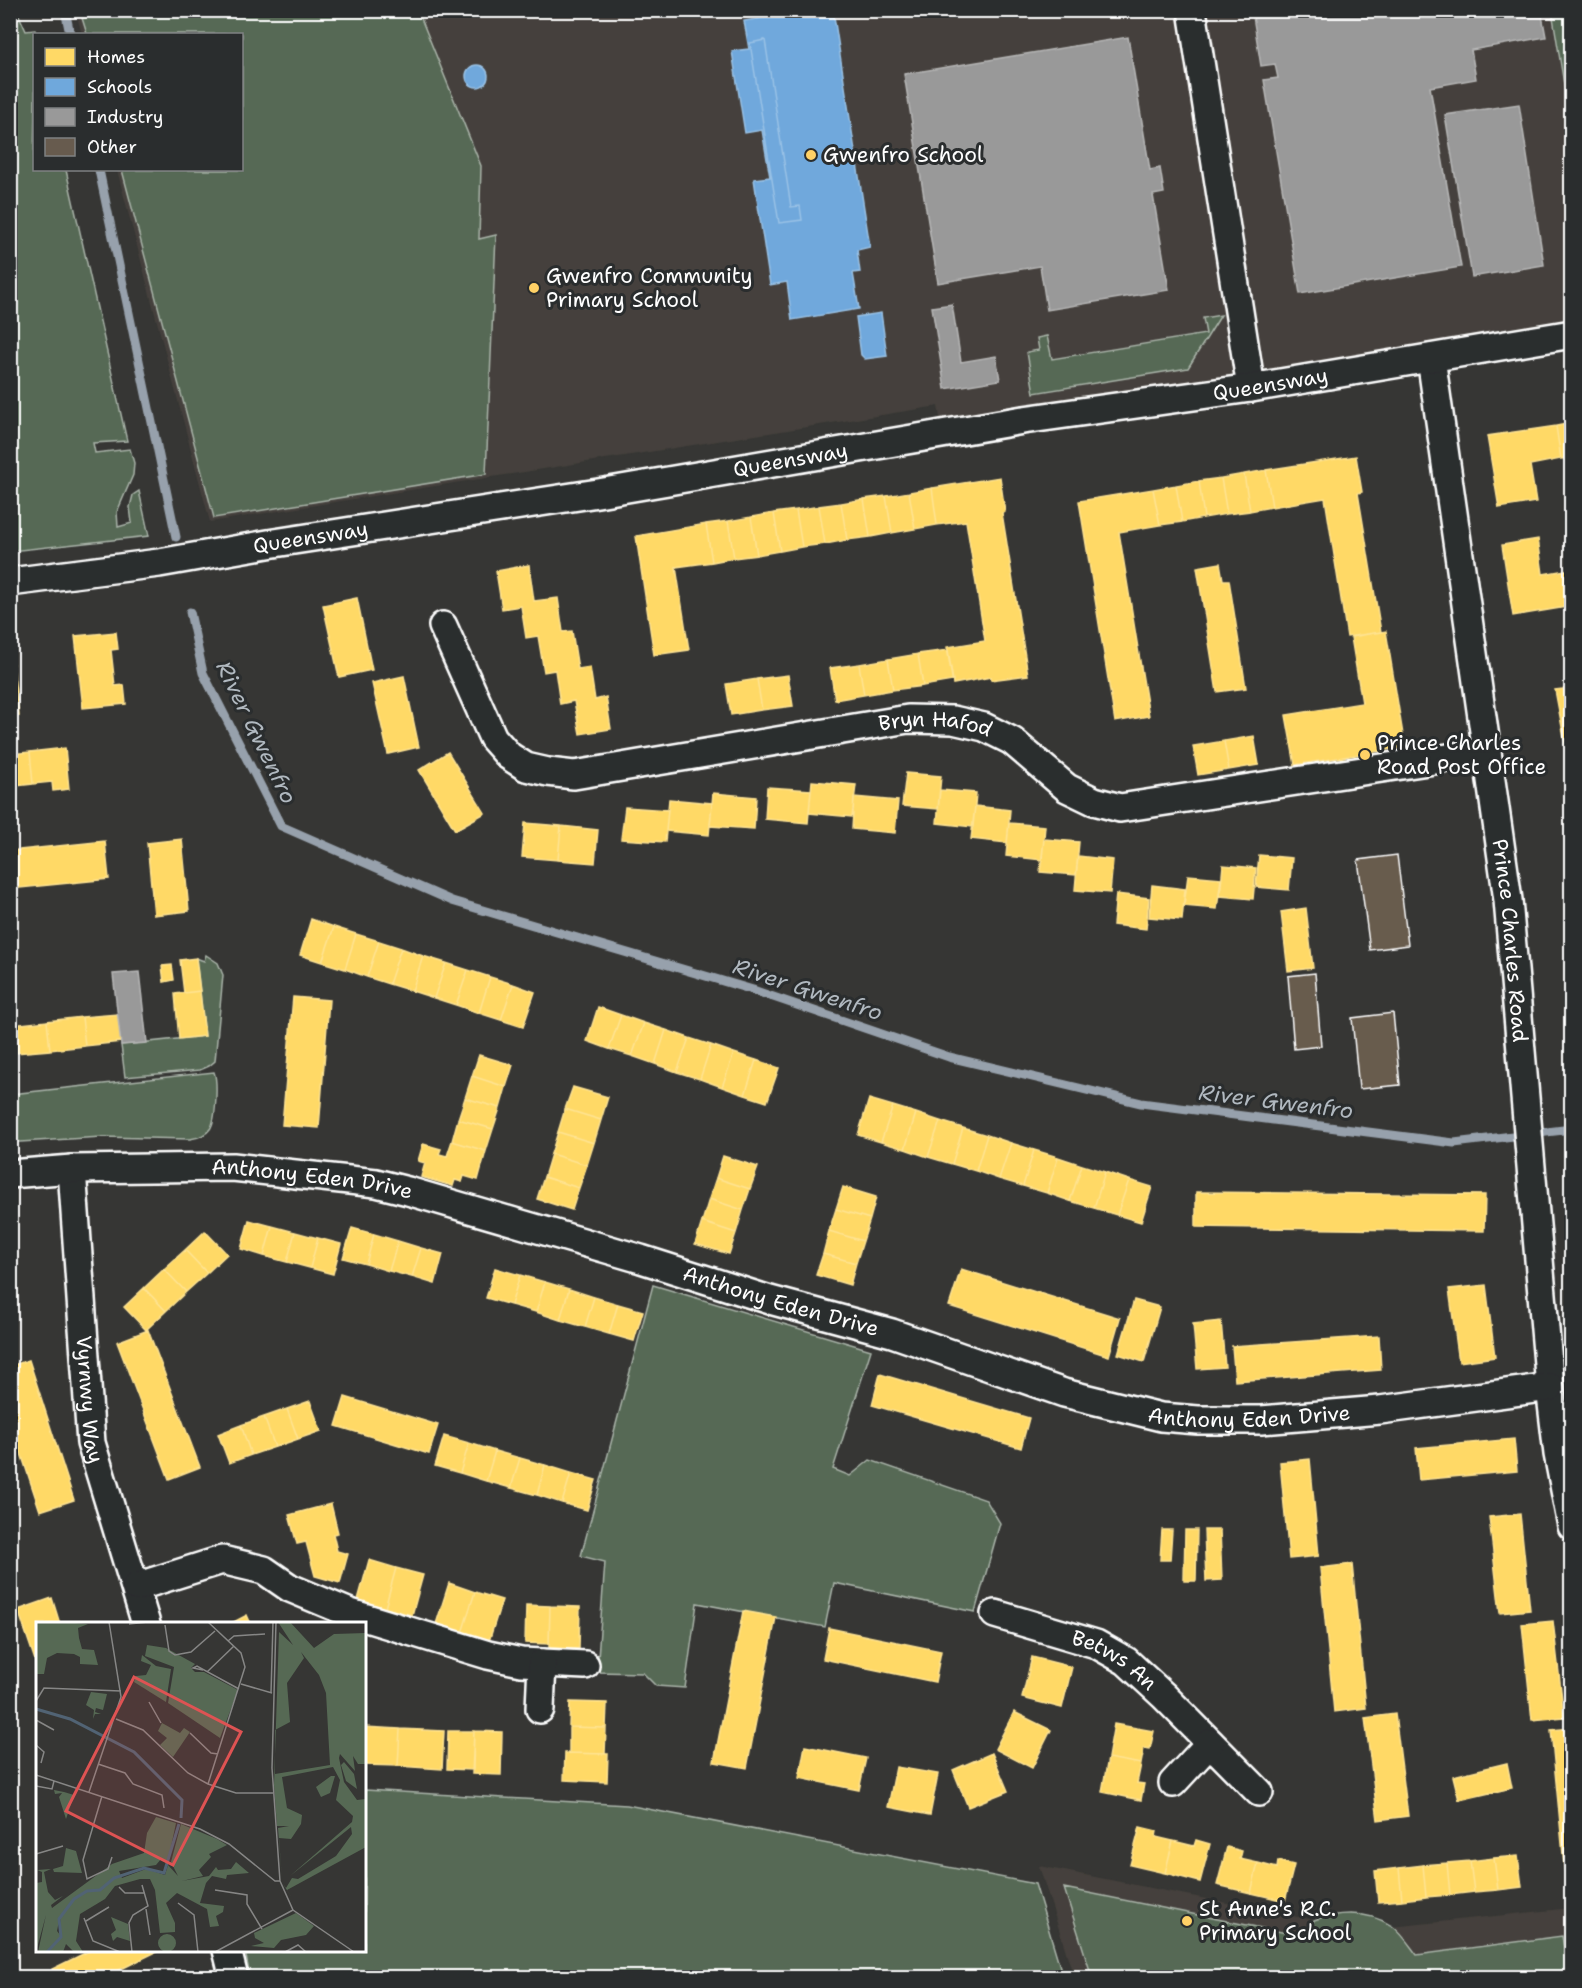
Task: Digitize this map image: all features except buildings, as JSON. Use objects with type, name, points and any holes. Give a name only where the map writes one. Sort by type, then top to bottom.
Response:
[{"type":"street","points":[[1192,10],[1251,388]]},
{"type":"street","name":"Queensway","points":[[10,582],[139,566],[631,487],[1023,420],[1251,388],[1572,334]]},
{"type":"street","name":"Prince Charles Road","points":[[1431,358],[1508,900],[1550,1387],[1558,1455],[1572,1526]]},
{"type":"street","name":"Bryn Hafod","points":[[443,626],[493,738],[509,756],[526,767],[548,772],[574,775],[908,719],[953,720],[984,727],[1003,736],[1067,788],[1094,801],[1120,807],[1487,752]]},
{"type":"street","name":"Anthony Eden Drive","points":[[10,1173],[72,1169],[233,1167],[376,1183],[641,1259],[770,1300],[892,1333],[1064,1393],[1161,1417],[1208,1420],[1294,1418],[1380,1410],[1550,1387]]},
{"type":"street","name":"Vyrnwy Way","points":[[72,1169],[91,1443],[146,1622]]},
{"type":"street","points":[[136,1587],[222,1560],[264,1570],[290,1588],[352,1619]]},
{"type":"street","name":"Betws An","points":[[995,1614],[1096,1644],[1126,1661],[1259,1792]]},
{"type":"street","points":[[366,1623],[521,1662],[585,1665]]},
{"type":"street","points":[[540,1708],[542,1663]]},
{"type":"street","points":[[1173,1783],[1210,1743]]},
{"type":"street","points":[[228,1952],[234,1977]]},
{"type":"shaded area","points":[[87,10],[1571,11],[1571,334],[943,434],[938,406],[210,522],[117,171],[243,171],[243,33],[82,33],[76,12]]},
{"type":"shaded area","name":"St Anne's R.C. Primary School","points":[[1039,1866],[1333,1924],[1401,1926],[1571,1908],[1571,1977],[1074,1977]]},
{"type":"green space","points":[[140,10],[418,11],[481,166],[479,239],[496,235],[486,474],[214,518],[122,171],[243,171],[243,33],[87,33],[82,18]]},
{"type":"green space","points":[[10,11],[17,11],[26,31],[35,30],[36,33],[33,33],[33,171],[66,171],[127,441],[93,443],[95,453],[130,449],[134,463],[133,475],[117,512],[118,527],[132,523],[130,507],[133,495],[139,491],[149,536],[11,551]]},
{"type":"green space","points":[[1552,11],[1571,11],[1571,127]]},
{"type":"green space","points":[[1221,315],[1188,368],[1034,393],[1027,352],[1039,350],[1037,338],[1047,336],[1052,359],[1206,334],[1203,318]]},
{"type":"green space","points":[[206,955],[218,963],[223,975],[215,1061],[200,1070],[125,1077],[121,1045],[205,1036],[196,958],[204,961]]},
{"type":"green space","points":[[214,1072],[216,1092],[214,1118],[210,1129],[199,1137],[190,1139],[102,1137],[11,1141],[11,1094]]},
{"type":"green space","points":[[653,1285],[871,1350],[833,1469],[850,1476],[870,1460],[986,1500],[1000,1523],[975,1612],[834,1583],[825,1627],[697,1603],[685,1688],[656,1686],[643,1673],[597,1672],[605,1562],[581,1556]]},
{"type":"green space","points":[[366,1790],[627,1805],[1035,1884],[1063,1977],[250,1977],[245,1952],[366,1952]]},
{"type":"green space","name":"St Anne's R.C. Primary School","points":[[1064,1888],[1306,1937],[1314,1920],[1344,1914],[1364,1915],[1392,1926],[1417,1955],[1562,1936],[1569,1977],[1092,1977]]},
{"type":"waterway","name":"River Gwenfro","points":[[65,10],[70,33]]},
{"type":"waterway","name":"River Gwenfro","points":[[99,171],[176,537]]},
{"type":"waterway","name":"River Gwenfro","points":[[190,612],[203,673],[281,826],[452,901],[753,990],[949,1057],[1141,1103],[1454,1143],[1572,1129]]},
{"type":"place","name":"Gwenfro School","points":[[811,155]]},
{"type":"place","name":"Gwenfro Community Primary School","points":[[534,288]]},
{"type":"place","name":"Prince Charles Road Post Office","points":[[1365,755]]},
{"type":"place","name":"St Anne's R.C. Primary School","points":[[1187,1921]]}]
